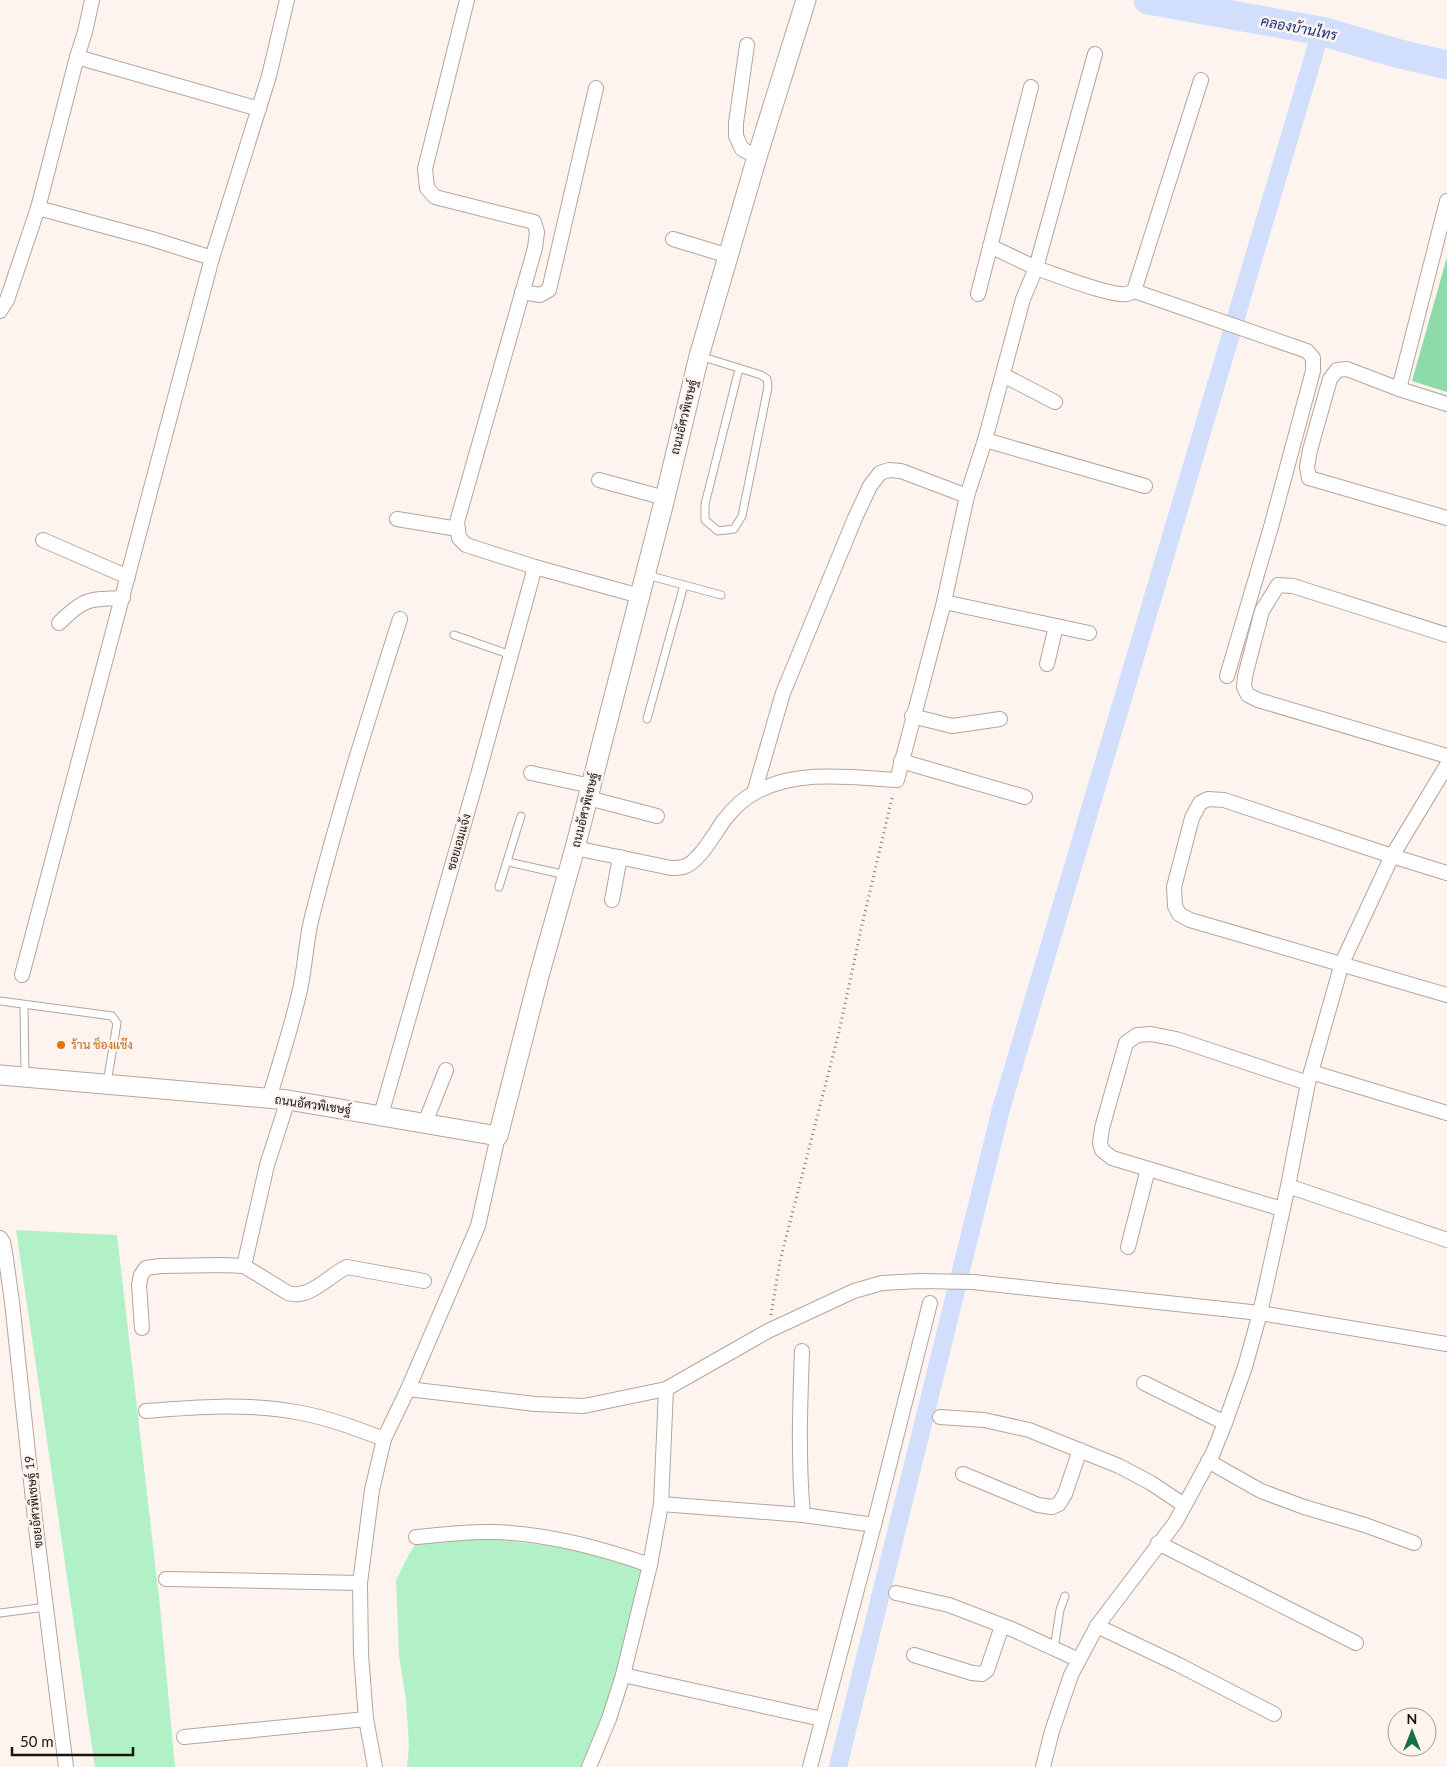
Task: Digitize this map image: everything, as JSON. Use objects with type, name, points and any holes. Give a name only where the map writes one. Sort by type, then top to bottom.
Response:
[{"type":"street","points":[[0,311],[7,300],[38,208],[92,0]]},
{"type":"street","points":[[22,975],[212,258],[269,76],[287,0]]},
{"type":"street","points":[[467,0],[425,169],[427,188],[435,197],[534,222],[537,232],[457,522],[460,538],[466,545],[535,568],[640,596]]},
{"type":"street","name":"ถนนอัศวพิเชษฐ์","points":[[0,1074],[288,1100],[498,1136],[640,596],[699,356],[757,157],[806,0]]},
{"type":"street","points":[[747,45],[736,123],[736,136],[742,150],[757,157]]},
{"type":"street","points":[[575,848],[671,868],[684,867],[692,862],[701,852],[740,802],[754,793],[798,777],[857,777],[897,780],[912,716],[944,602],[967,496],[985,440],[1023,299],[1036,268],[1095,54]]},
{"type":"street","points":[[77,57],[259,109]]},
{"type":"street","points":[[1134,291],[1200,80]]},
{"type":"street","points":[[978,294],[1031,87]]},
{"type":"street","points":[[522,292],[540,295],[549,290],[596,88]]},
{"type":"street","points":[[1400,389],[1447,201]]},
{"type":"street","points":[[38,208],[152,239],[212,258]]},
{"type":"street","points":[[673,239],[729,256]]},
{"type":"street","points":[[990,246],[1036,268],[1116,293],[1126,294],[1134,291],[1307,351],[1313,358],[1313,371],[1271,527],[1227,676]]},
{"type":"street","points":[[1447,404],[1347,369],[1337,370],[1330,379],[1307,466],[1310,478],[1447,518]]},
{"type":"street","points":[[1003,375],[1055,402]]},
{"type":"street","points":[[985,440],[1145,486]]},
{"type":"street","points":[[754,793],[783,693],[870,486],[880,474],[889,470],[901,471],[967,496]]},
{"type":"street","points":[[599,480],[665,498]]},
{"type":"street","points":[[397,519],[458,529]]},
{"type":"street","points":[[43,540],[128,577]]},
{"type":"street","name":"ซอยเอมแจ้ง","points":[[381,1115],[535,568]]},
{"type":"street","points":[[1447,635],[1293,586],[1278,585],[1262,611],[1245,676],[1244,688],[1248,695],[1258,700],[1447,756]]},
{"type":"street","points":[[59,623],[84,601],[123,598]]},
{"type":"street","points":[[944,602],[1089,633]]},
{"type":"street","points":[[269,1098],[296,1006],[307,941],[316,905],[357,757],[400,619]]},
{"type":"street","points":[[1047,664],[1056,626]]},
{"type":"street","points":[[912,716],[952,726],[1000,719]]},
{"type":"street","points":[[901,761],[1025,797]]},
{"type":"street","points":[[1044,1767],[1052,1731],[1071,1675],[1097,1626],[1175,1523],[1226,1423],[1245,1367],[1260,1313],[1288,1186],[1309,1077],[1342,964],[1392,856],[1447,765]]},
{"type":"street","points":[[531,773],[657,816]]},
{"type":"street","points":[[1447,872],[1392,856],[1224,800],[1208,799],[1200,803],[1192,818],[1174,887],[1175,906],[1179,914],[1190,920],[1447,995]]},
{"type":"street","points":[[612,900],[620,857]]},
{"type":"street","points":[[1282,1209],[1112,1158],[1102,1150],[1100,1142],[1102,1128],[1126,1043],[1137,1035],[1151,1034],[1176,1039],[1309,1077],[1447,1113]]},
{"type":"street","points":[[425,1123],[446,1070]]},
{"type":"street","points":[[244,1266],[267,1165],[288,1100]]},
{"type":"street","points":[[375,1767],[366,1719],[361,1654],[360,1583],[372,1490],[384,1440],[478,1226],[498,1136]]},
{"type":"street","points":[[1128,1247],[1148,1169]]},
{"type":"street","points":[[1288,1186],[1447,1240]]},
{"type":"street","name":"ซอยอัศวพิเชษฐ์ 19","points":[[0,1238],[3,1242],[12,1302],[66,1767]]},
{"type":"street","points":[[142,1328],[139,1285],[141,1275],[146,1268],[160,1266],[244,1266],[295,1296],[326,1281],[347,1267],[424,1281]]},
{"type":"street","points":[[408,1389],[535,1404],[584,1406],[666,1389],[768,1331],[854,1291],[882,1283],[919,1280],[972,1282],[1260,1313],[1447,1344]]},
{"type":"street","points":[[810,1767],[930,1303]]},
{"type":"street","points":[[802,1351],[800,1477],[803,1516]]},
{"type":"street","points":[[1144,1383],[1226,1423]]},
{"type":"street","points":[[588,1767],[609,1719],[623,1675],[650,1565],[661,1504],[666,1389]]},
{"type":"street","points":[[146,1411],[246,1407],[296,1412],[347,1424],[384,1440]]},
{"type":"street","points":[[940,1417],[984,1420],[1030,1430],[1119,1466],[1152,1483],[1184,1505]]},
{"type":"street","points":[[962,1474],[1038,1505],[1052,1507],[1059,1504],[1065,1494],[1080,1450]]},
{"type":"street","points":[[1208,1461],[1261,1490],[1304,1507],[1364,1525],[1414,1543]]},
{"type":"street","points":[[661,1504],[803,1516],[874,1525]]},
{"type":"street","points":[[416,1537],[492,1532],[543,1537],[594,1548],[650,1565]]},
{"type":"street","points":[[1158,1543],[1356,1643]]},
{"type":"street","points":[[166,1579],[360,1583]]},
{"type":"street","points":[[896,1592],[949,1605],[1079,1660]]},
{"type":"street","points":[[914,1655],[972,1673],[982,1674],[987,1670],[1002,1626]]},
{"type":"street","points":[[1097,1626],[1179,1665],[1274,1714]]},
{"type":"street","points":[[623,1675],[822,1719]]},
{"type":"street","points":[[184,1737],[366,1719]]},
{"type":"lane","points":[[699,356],[761,375],[767,379],[768,387],[742,516],[734,529],[718,531],[705,520],[705,504],[739,369]]},
{"type":"lane","points":[[644,574],[721,595]]},
{"type":"lane","points":[[647,719],[684,585]]},
{"type":"lane","points":[[454,635],[512,655]]},
{"type":"lane","points":[[499,888],[521,816]]},
{"type":"lane","points":[[508,862],[568,875]]},
{"type":"lane","points":[[0,1002],[107,1015],[115,1019],[116,1029],[107,1084]]},
{"type":"lane","points":[[24,1005],[26,1076]]},
{"type":"lane","points":[[1054,1650],[1060,1610],[1065,1596]]},
{"type":"lane","points":[[0,1613],[46,1607]]},
{"type":"path","points":[[768,1331],[780,1262],[839,1032],[862,925],[897,780]]},
{"type":"green space","points":[[1447,257],[1447,392],[1412,381]]},
{"type":"green space","points":[[16,1230],[117,1235],[160,1606],[175,1767],[95,1767]]},
{"type":"green space","points":[[493,1539],[593,1551],[643,1567],[616,1680],[587,1767],[407,1767],[409,1746],[406,1700],[399,1656],[396,1580],[417,1542]]},
{"type":"waterway","name":"คลองบ้านไทร","points":[[1148,0],[1321,31],[1400,54],[1447,65]]},
{"type":"waterway","points":[[838,1767],[1001,1109],[1321,31]]},
{"type":"place","name":"ร้าน ช็องแช๊ง","points":[[61,1045]]}]
